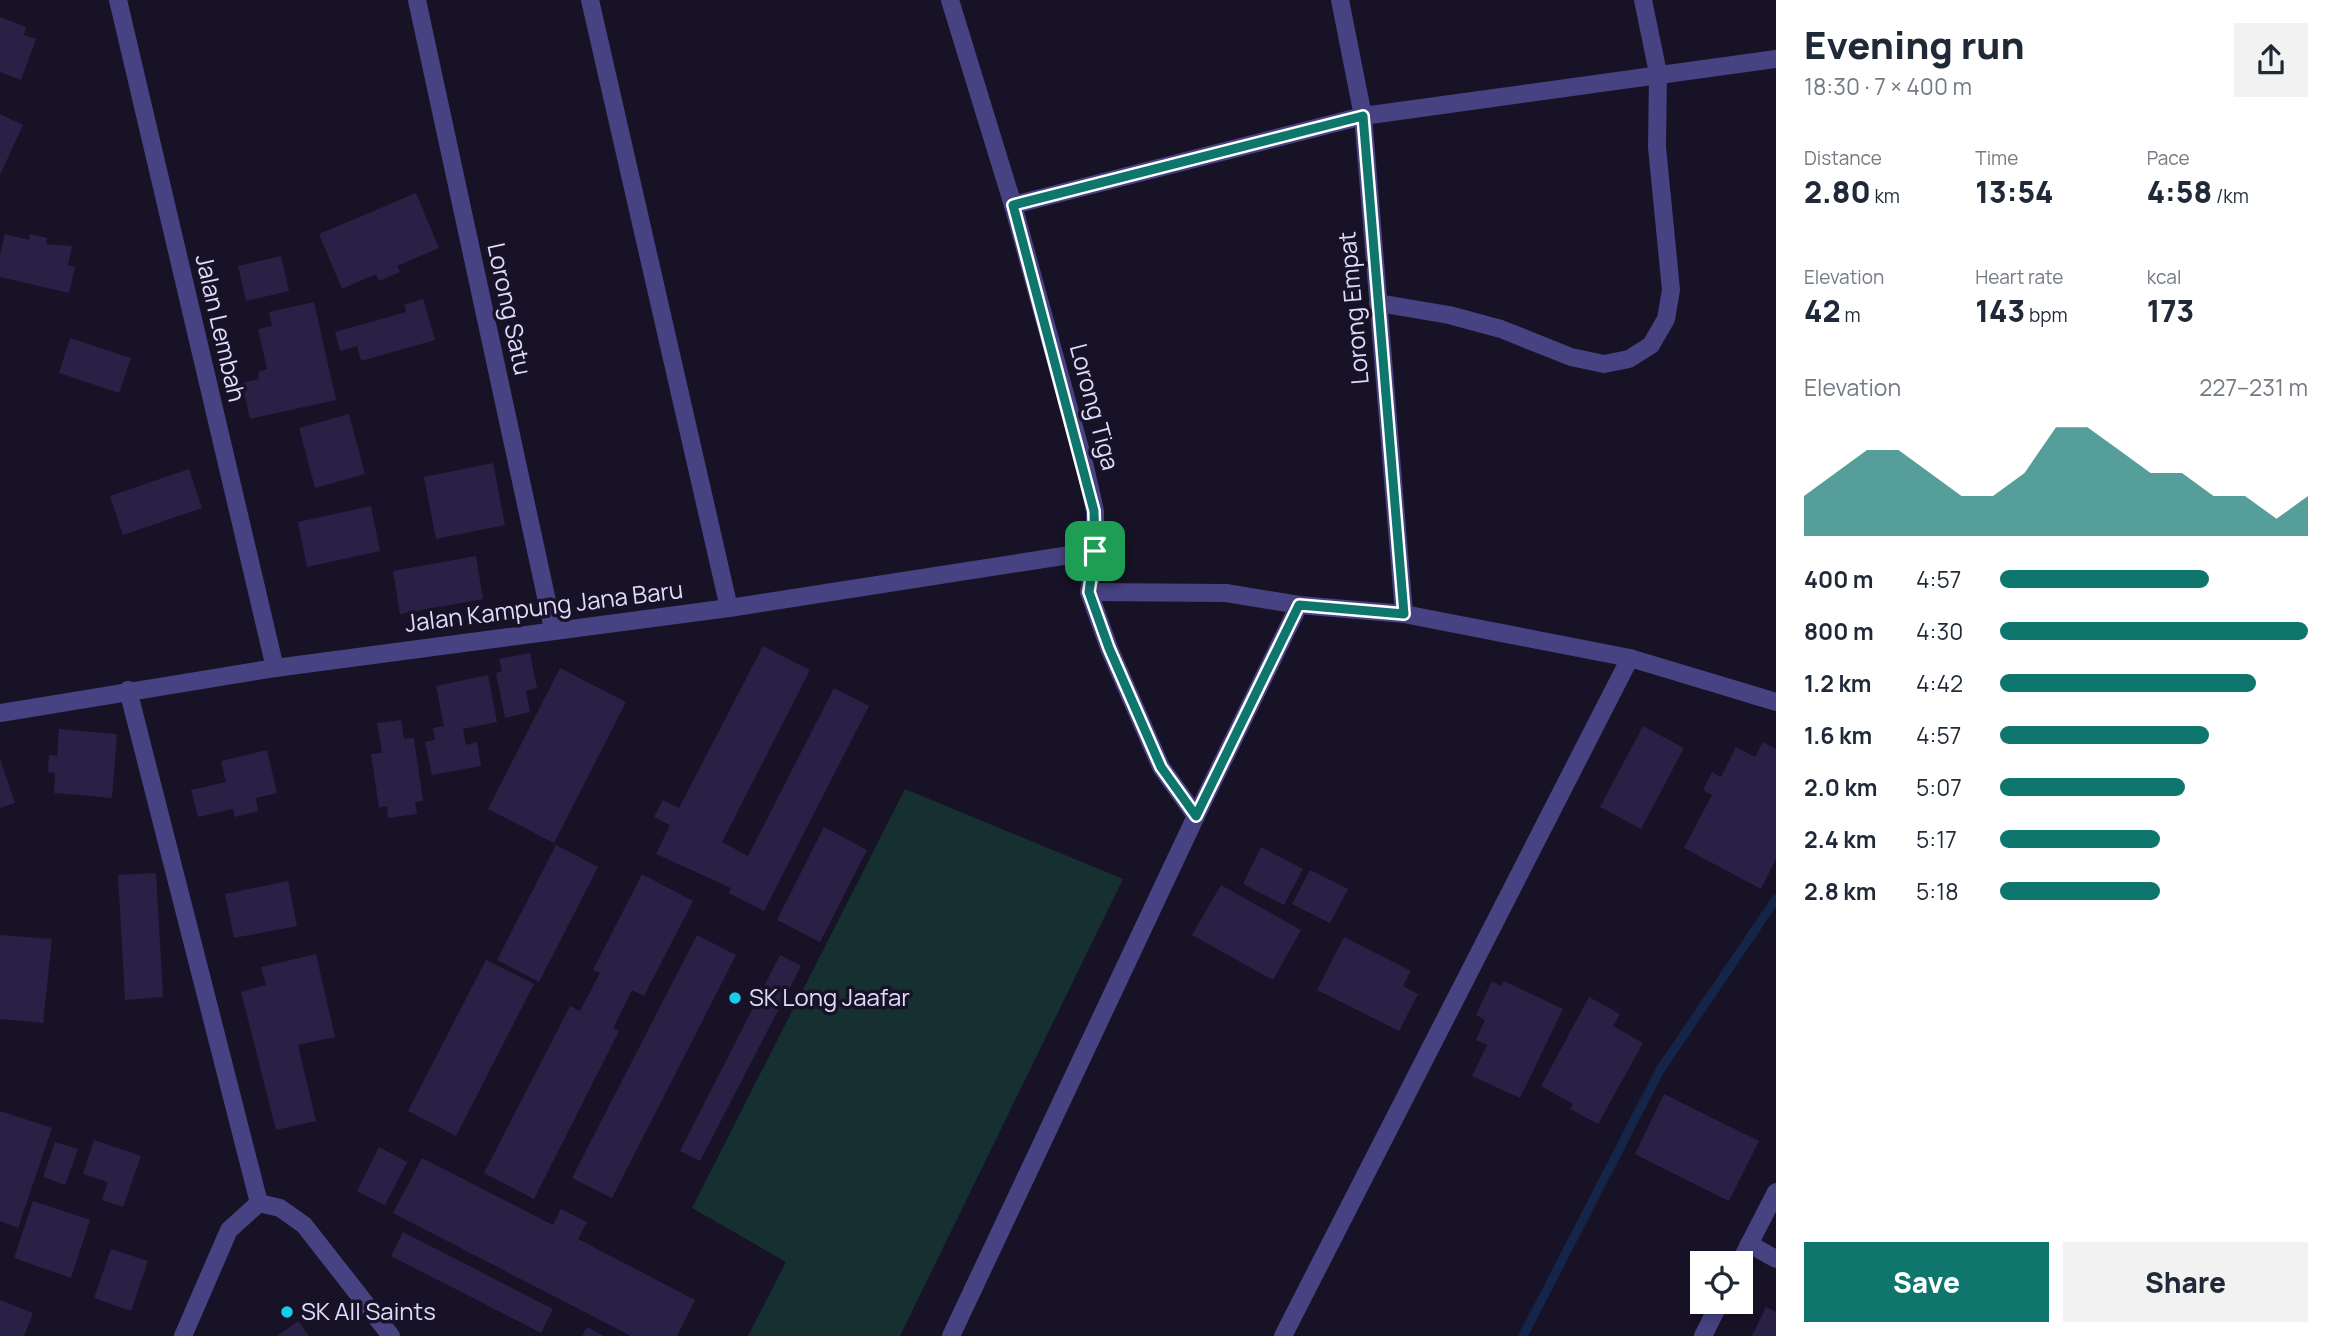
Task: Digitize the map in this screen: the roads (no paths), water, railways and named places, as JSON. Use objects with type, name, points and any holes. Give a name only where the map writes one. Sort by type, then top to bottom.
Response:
[{"type":"street","name":"Jalan Lembah","points":[[118,0],[275,668]]},
{"type":"street","name":"Lorong Satu","points":[[417,0],[553,629]]},
{"type":"street","points":[[590,0],[729,608]]},
{"type":"street","name":"Lorong Tiga","points":[[950,0],[1013,205],[1085,467],[1094,511],[1095,551],[1089,592],[1109,648],[1161,767],[1196,816]]},
{"type":"street","name":"Lorong Empat","points":[[1339,0],[1363,116],[1404,614]]},
{"type":"street","points":[[1378,303],[1449,315],[1501,329],[1571,357],[1604,364],[1629,359],[1651,345],[1666,319],[1671,290],[1657,147],[1657,73],[1643,0]]},
{"type":"street","points":[[1013,205],[1363,116],[1657,73],[1776,59]]},
{"type":"street","name":"Jalan Kampung Jana Baru","points":[[0,713],[275,668],[553,629],[729,608],[1095,551]]},
{"type":"street","points":[[1089,592],[1226,593],[1299,605],[1404,614],[1630,658],[1776,702]]},
{"type":"street","points":[[951,1336],[1196,816],[1299,605]]},
{"type":"street","points":[[1283,1336],[1630,658]]},
{"type":"street","points":[[128,690],[259,1203]]},
{"type":"street","points":[[1746,1251],[1776,1192]]},
{"type":"street","points":[[183,1336],[229,1230],[259,1203]]},
{"type":"street","points":[[259,1203],[280,1208],[304,1225],[391,1336]]},
{"type":"street","points":[[1749,1244],[1776,1259]]},
{"type":"street","points":[[1703,1336],[1714,1314]]},
{"type":"waterway","points":[[1523,1336],[1660,1070],[1776,899]]},
{"type":"place","name":"SK Long Jaafar","points":[[735,998]]},
{"type":"place","name":"SK All Saints","points":[[287,1312]]}]
